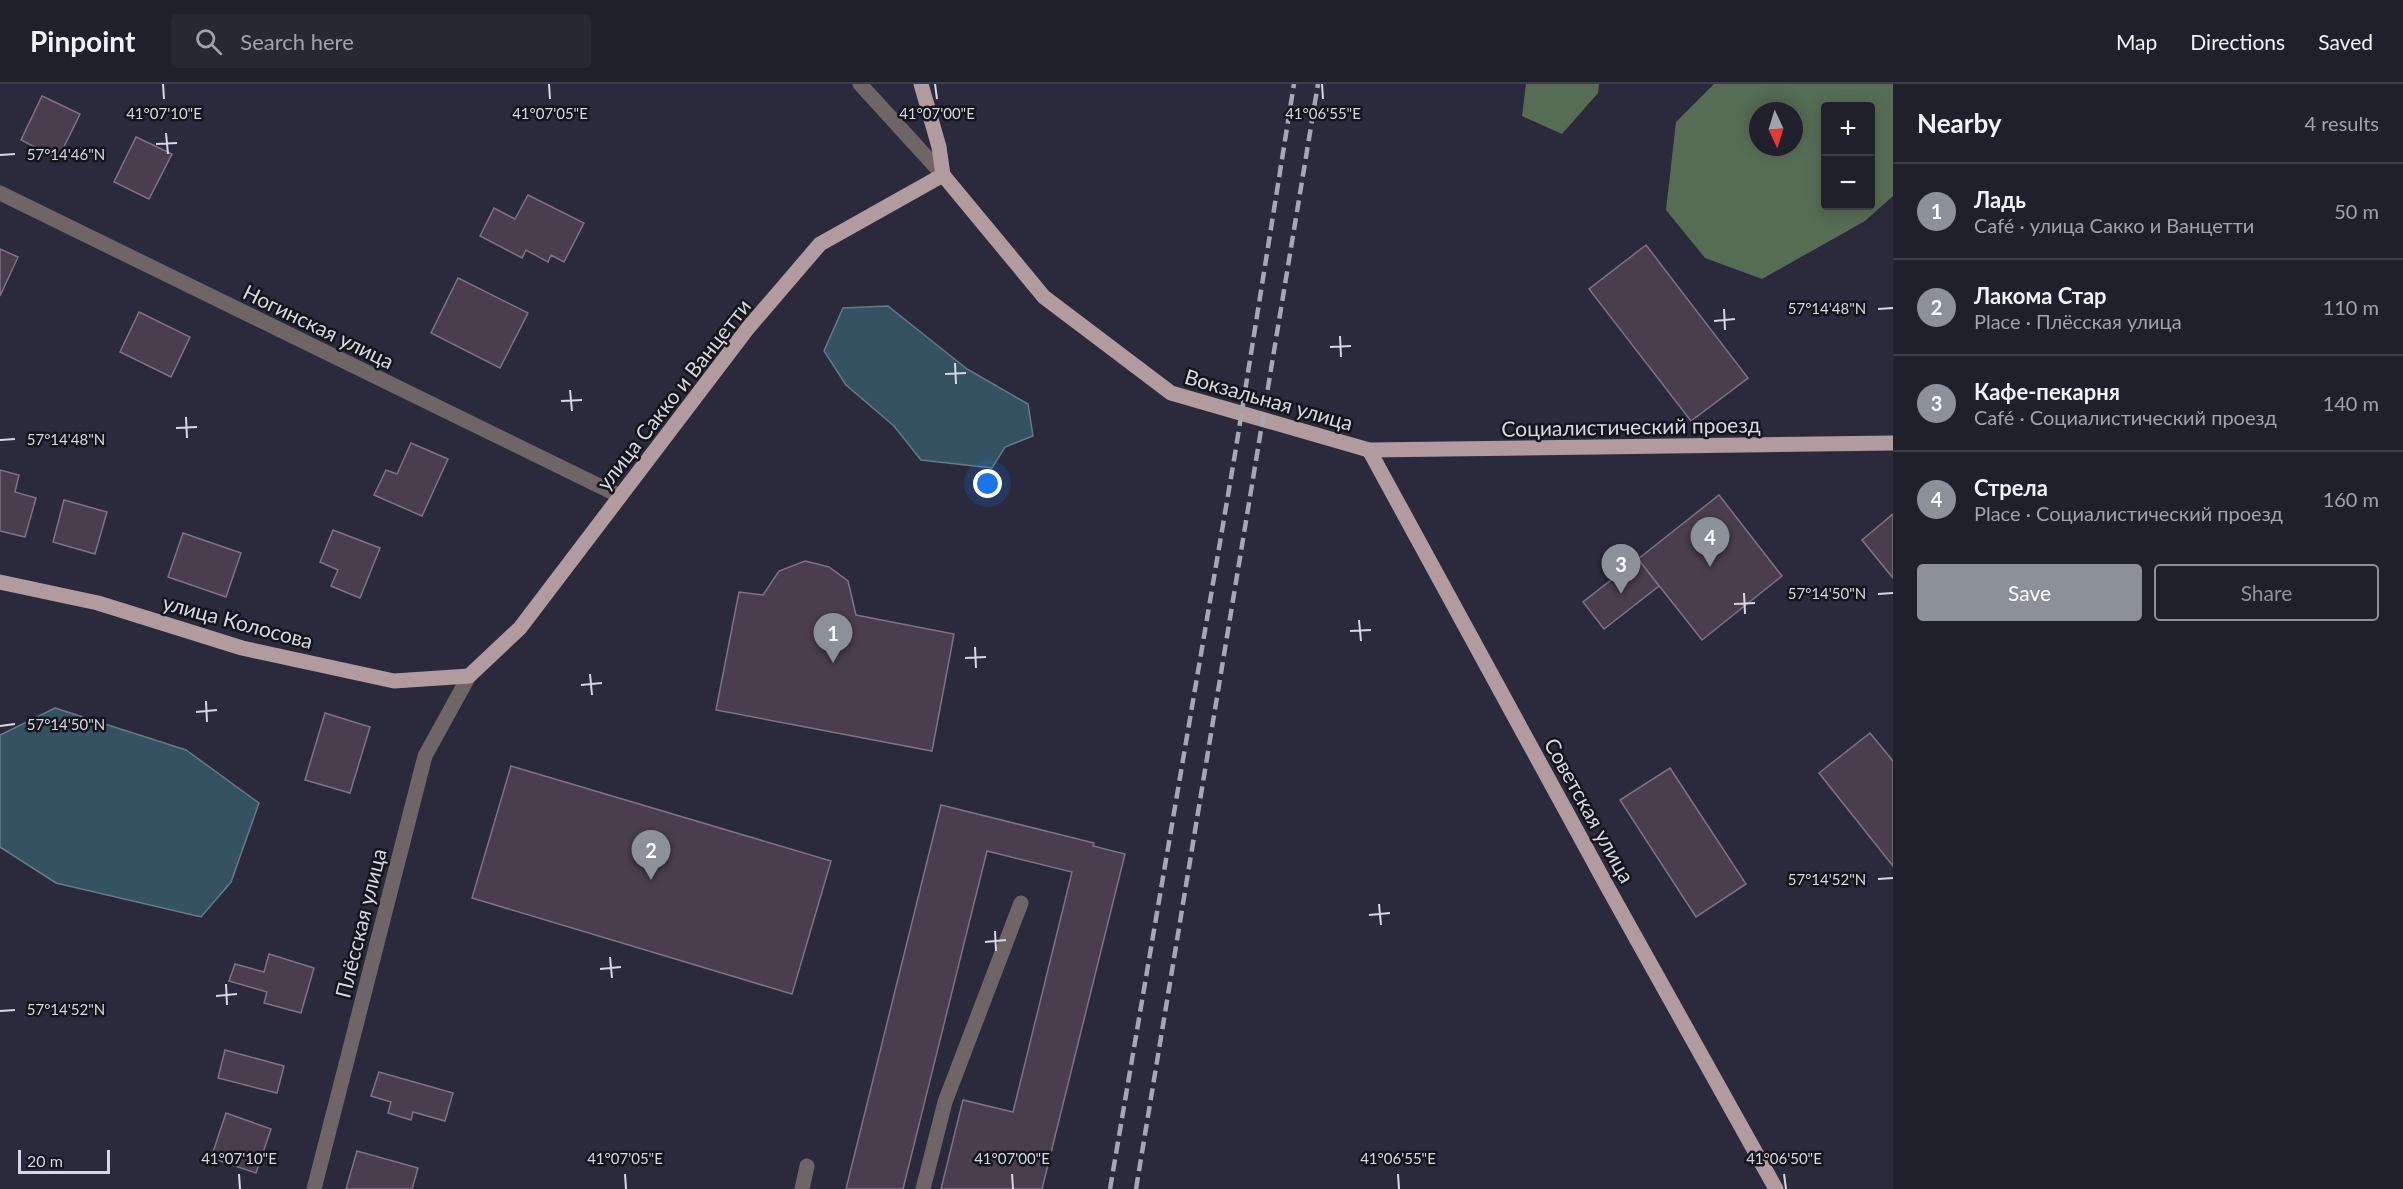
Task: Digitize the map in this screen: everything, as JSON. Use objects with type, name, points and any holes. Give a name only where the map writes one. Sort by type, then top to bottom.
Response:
[{"type":"main road","points":[[921,84],[939,147],[943,175]]},
{"type":"main road","name":"Вокзальная улица","points":[[943,175],[1044,297],[1171,393],[1369,450]]},
{"type":"main road","name":"улица Сакко и Ванцетти","points":[[469,676],[520,628],[748,328],[820,244],[943,175]]},
{"type":"main road","name":"Социалистический проезд","points":[[1369,450],[1893,442]]},
{"type":"main road","name":"Советская улица","points":[[1369,450],[1602,878],[1776,1189]]},
{"type":"main road","name":"улица Колосова","points":[[0,582],[98,603],[242,648],[394,681],[469,676]]},
{"type":"street","points":[[860,84],[943,175]]},
{"type":"street","name":"Ногинская улица","points":[[0,193],[620,496]]},
{"type":"street","name":"Плёсская улица","points":[[314,1189],[425,756],[469,676]]},
{"type":"street","points":[[923,1189],[945,1102],[1021,903]]},
{"type":"street","points":[[802,1189],[807,1166]]},
{"type":"green space","points":[[1526,84],[1599,84],[1598,93],[1562,134],[1522,116]]},
{"type":"green space","points":[[1714,84],[1893,84],[1893,196],[1865,221],[1762,279],[1705,258],[1666,210],[1676,122]]},
{"type":"water","points":[[888,306],[967,369],[1028,404],[1033,436],[1005,447],[992,468],[921,460],[894,426],[846,385],[824,351],[843,308]]},
{"type":"water","points":[[55,708],[186,750],[259,803],[231,882],[201,917],[56,883],[0,847],[0,735]]},
{"type":"building","points":[[42,96],[80,114],[58,159],[21,140]]},
{"type":"building","points":[[136,137],[172,154],[149,199],[114,182]]},
{"type":"building","points":[[528,195],[584,223],[564,262],[551,255],[548,262],[526,250],[522,258],[480,236],[494,208],[515,219]]},
{"type":"building","points":[[1646,245],[1748,378],[1691,421],[1589,289]]},
{"type":"building","points":[[0,249],[18,257],[0,296]]},
{"type":"building","points":[[458,278],[528,313],[500,368],[431,333]]},
{"type":"building","points":[[139,312],[190,337],[171,377],[120,352]]},
{"type":"building","points":[[411,443],[448,459],[422,516],[374,495],[386,470],[397,474]]},
{"type":"building","points":[[0,470],[19,475],[15,492],[36,498],[25,537],[0,531]]},
{"type":"building","points":[[1719,495],[1782,576],[1702,640],[1638,559]]},
{"type":"building","points":[[64,500],[107,512],[95,554],[53,542]]},
{"type":"building","points":[[1893,514],[1893,578],[1862,540]]},
{"type":"building","points":[[333,530],[380,548],[360,598],[331,586],[338,570],[320,562]]},
{"type":"building","points":[[183,533],[241,553],[226,597],[168,577]]},
{"type":"building","points":[[1638,559],[1659,586],[1604,629],[1583,602]]},
{"type":"building","points":[[805,561],[829,567],[848,581],[856,615],[954,634],[932,751],[716,710],[739,592],[763,595],[779,571]]},
{"type":"building","points":[[325,713],[370,727],[350,793],[305,780]]},
{"type":"building","points":[[1870,733],[1893,761],[1893,866],[1819,773]]},
{"type":"building","points":[[511,766],[831,861],[792,994],[472,898]]},
{"type":"building","points":[[1670,768],[1746,884],[1696,917],[1620,800]]},
{"type":"building","points":[[941,805],[1094,843],[1093,846],[1125,854],[1042,1189],[941,1189],[963,1100],[1013,1112],[1072,872],[987,851],[903,1189],[846,1189]]},
{"type":"building","points":[[269,954],[314,968],[301,1013],[264,1003],[267,992],[229,981],[235,964],[264,972]]},
{"type":"building","points":[[225,1050],[284,1066],[277,1093],[218,1078]]},
{"type":"building","points":[[379,1072],[453,1093],[445,1121],[413,1112],[411,1120],[388,1113],[391,1102],[371,1096]]},
{"type":"building","points":[[226,1113],[271,1129],[256,1173],[211,1158]]},
{"type":"building","points":[[357,1151],[418,1168],[412,1189],[346,1189]]},
{"type":"railway","points":[[1110,1189],[1235,454],[1294,84]]},
{"type":"railway","points":[[1136,1189],[1318,84]]},
{"type":"place","name":"Стрела","points":[[1710,567]]},
{"type":"place","name":"Кафе-пекарня","points":[[1621,594]]},
{"type":"place","name":"Ладь","points":[[833,663]]},
{"type":"place","name":"Лакома Стар","points":[[651,880]]}]
